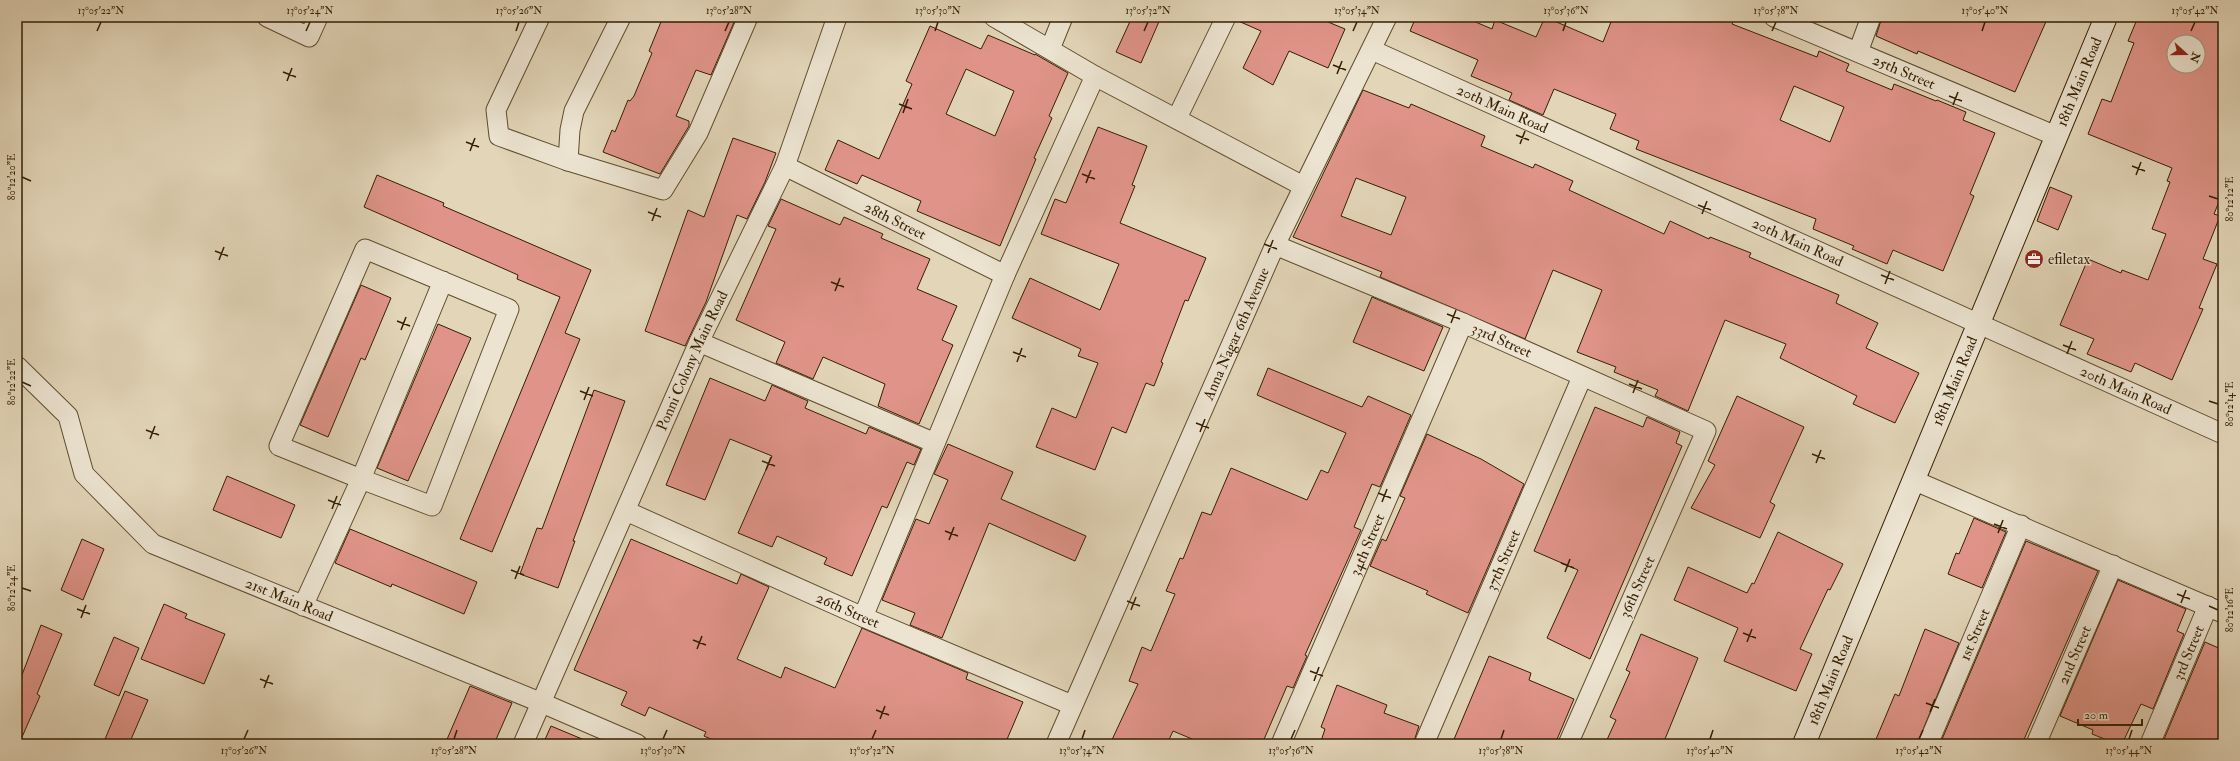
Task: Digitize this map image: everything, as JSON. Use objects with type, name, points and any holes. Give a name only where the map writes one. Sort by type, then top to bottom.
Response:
[{"type":"street","points":[[267,17],[309,37],[318,17]]},
{"type":"street","points":[[540,17],[496,110],[499,136],[568,161],[664,190],[698,133],[748,17]]},
{"type":"street","points":[[568,161],[570,130],[574,111],[621,17]]},
{"type":"street","name":"Ponni Colony Main Road","points":[[523,744],[699,342],[785,166],[837,17]]},
{"type":"street","points":[[994,17],[1095,76],[1177,118],[1303,186]]},
{"type":"street","points":[[1050,49],[1063,17]]},
{"type":"street","points":[[1177,118],[1226,17]]},
{"type":"street","name":"Anna Nagar 6th Avenue","points":[[1056,744],[1275,245],[1387,17]]},
{"type":"street","name":"25th Street","points":[[1774,17],[2056,136]]},
{"type":"street","points":[[1858,52],[1872,17]]},
{"type":"street","name":"18th Main Road","points":[[1804,744],[2106,17]]},
{"type":"street","name":"20th Main Road","points":[[1372,50],[2223,434]]},
{"type":"street","points":[[863,616],[1005,275],[1095,76]]},
{"type":"street","name":"28th Street","points":[[785,166],[1005,275]]},
{"type":"street","name":"33rd Street","points":[[1275,245],[1463,323],[1706,431]]},
{"type":"street","points":[[365,248],[510,310],[432,506],[361,479],[279,446],[365,248]]},
{"type":"street","points":[[303,606],[361,479],[443,281]]},
{"type":"street","name":"34th Street","points":[[1281,744],[1463,323]]},
{"type":"street","points":[[699,342],[935,443]]},
{"type":"street","name":"21st Main Road","points":[[17,366],[68,416],[84,474],[153,544],[542,703],[637,744]]},
{"type":"street","name":"37th Street","points":[[1424,744],[1582,377]]},
{"type":"street","name":"36th Street","points":[[1568,744],[1706,431]]},
{"type":"street","points":[[1913,480],[2021,525],[2215,610]]},
{"type":"street","name":"26th Street","points":[[626,511],[863,616],[1072,705]]},
{"type":"street","name":"1st Street","points":[[1928,744],[2021,525]]},
{"type":"street","name":"2nd Street","points":[[2036,744],[2113,565]]},
{"type":"street","name":"3rd Street","points":[[2150,744],[2215,610]]},
{"type":"building","points":[[663,17],[727,17],[735,20],[711,75],[696,70],[676,116],[689,121],[689,126],[660,174],[603,152],[612,130],[615,132],[628,100],[630,101],[634,96],[652,53],[649,51]]},
{"type":"building","points":[[1132,17],[1161,17],[1141,63],[1116,52]]},
{"type":"building","points":[[1237,17],[1316,17],[1345,29],[1328,68],[1289,51],[1273,85],[1243,68],[1261,31],[1236,20]]},
{"type":"building","points":[[1416,17],[1464,17],[1492,29],[1495,20],[1536,37],[1545,17],[1603,42],[1613,17],[1735,17],[1732,24],[1817,57],[1819,51],[1849,64],[1846,71],[1892,90],[1894,84],[1966,112],[1963,120],[1995,133],[1970,194],[1974,196],[1943,271],[1893,250],[1887,264],[1852,249],[1854,246],[1813,229],[1816,219],[1636,149],[1639,141],[1610,129],[1616,114],[1554,89],[1543,115],[1509,100],[1512,93],[1471,76],[1478,60],[1410,31]],"holes":[[[1794,86],[1844,107],[1830,142],[1780,120]]]},
{"type":"building","points":[[1882,17],[2048,17],[2015,92],[1918,51],[1917,54],[1876,36]]},
{"type":"building","points":[[2138,17],[2223,17],[2223,192],[2214,214],[2220,216],[2203,259],[2217,264],[2199,308],[2203,309],[2172,380],[2135,363],[2131,372],[2087,354],[2094,339],[2060,325],[2088,259],[2121,273],[2122,270],[2148,280],[2166,234],[2152,229],[2170,182],[2167,181],[2172,168],[2088,134],[2102,99],[2111,102],[2134,43],[2128,41]]},
{"type":"building","points":[[930,26],[981,49],[988,35],[1035,54],[1068,73],[1049,116],[1052,118],[1034,158],[1036,159],[1000,246],[917,211],[921,201],[862,175],[857,184],[825,170],[838,140],[879,159],[912,84],[906,81]],"holes":[[[966,69],[1014,91],[995,136],[946,114]]]},
{"type":"building","points":[[1363,90],[1409,108],[1411,104],[1485,136],[1481,146],[1533,168],[1535,164],[1573,181],[1569,190],[1664,234],[1670,221],[1709,239],[1710,237],[1751,253],[1749,257],[1839,295],[1836,303],[1878,323],[1866,348],[1919,373],[1895,423],[1853,404],[1857,396],[1780,358],[1786,344],[1725,320],[1688,411],[1655,396],[1658,390],[1614,372],[1616,367],[1577,352],[1602,290],[1553,270],[1525,339],[1380,277],[1382,272],[1293,237]],"holes":[[[1356,178],[1406,197],[1391,235],[1341,216]]]},
{"type":"building","points":[[1098,127],[1147,146],[1132,185],[1135,186],[1120,223],[1206,258],[1188,301],[1185,300],[1161,362],[1163,363],[1154,386],[1146,383],[1126,433],[1112,427],[1095,470],[1036,447],[1052,408],[1076,418],[1098,363],[1078,356],[1081,349],[1012,318],[1030,278],[1100,310],[1119,264],[1041,234],[1055,199],[1066,203]]},
{"type":"building","points":[[733,138],[776,153],[765,182],[747,219],[737,215],[706,302],[685,346],[645,331],[688,210],[704,217]]},
{"type":"building","points":[[377,175],[444,203],[443,206],[591,270],[565,333],[580,339],[492,552],[460,539],[560,297],[517,279],[518,275],[364,207]]},
{"type":"building","points":[[2050,187],[2072,196],[2058,230],[2037,221]]},
{"type":"building","points":[[781,199],[840,225],[844,217],[883,234],[881,238],[930,259],[917,289],[957,306],[942,340],[953,345],[919,424],[878,406],[885,384],[823,357],[813,379],[776,363],[785,342],[736,320],[776,229],[768,226]]},
{"type":"building","points":[[361,285],[391,298],[365,360],[361,358],[328,437],[300,425]]},
{"type":"building","points":[[1372,297],[1443,327],[1424,371],[1353,342]]},
{"type":"building","points":[[438,324],[471,338],[408,481],[377,468]]},
{"type":"building","points":[[1268,368],[1362,407],[1368,396],[1411,415],[1380,487],[1372,484],[1354,527],[1361,530],[1305,655],[1307,656],[1293,688],[1287,686],[1262,744],[1204,744],[1173,731],[1167,744],[1110,744],[1138,684],[1129,681],[1142,647],[1151,651],[1175,594],[1166,591],[1180,558],[1183,559],[1202,512],[1211,515],[1231,468],[1307,500],[1321,470],[1328,473],[1346,433],[1257,395]]},
{"type":"building","points":[[710,378],[765,401],[772,385],[808,401],[805,408],[866,434],[869,427],[921,449],[914,465],[907,462],[887,508],[882,506],[852,576],[824,564],[827,558],[777,536],[772,547],[738,533],[772,456],[730,439],[705,500],[666,485]]},
{"type":"building","points":[[594,390],[625,401],[573,541],[575,541],[558,588],[520,574],[537,528],[542,529]]},
{"type":"building","points":[[1737,396],[1804,427],[1770,502],[1775,505],[1760,538],[1691,508],[1715,465],[1708,461]]},
{"type":"building","points":[[1595,407],[1643,427],[1647,417],[1680,432],[1676,443],[1682,446],[1590,659],[1547,638],[1578,570],[1534,551]]},
{"type":"building","points":[[1427,434],[1481,459],[1524,484],[1468,613],[1426,594],[1428,591],[1370,566],[1382,539],[1386,541],[1405,498],[1400,496]]},
{"type":"building","points":[[948,444],[1013,472],[1001,499],[1086,536],[1075,561],[989,523],[942,638],[910,625],[915,613],[882,600],[916,519],[929,524],[948,480],[934,474]]},
{"type":"building","points":[[227,476],[295,505],[281,538],[213,510]]},
{"type":"building","points":[[1974,518],[2006,532],[1982,588],[1948,574],[1956,553],[1959,554]]},
{"type":"building","points":[[350,529],[477,582],[464,614],[392,584],[391,587],[335,563]]},
{"type":"building","points":[[1778,532],[1843,564],[1830,590],[1828,589],[1800,649],[1812,654],[1796,691],[1724,661],[1738,628],[1674,600],[1688,567],[1747,593],[1752,583],[1754,584]]},
{"type":"building","points":[[82,539],[104,549],[83,600],[61,590]]},
{"type":"building","points":[[631,539],[737,584],[741,574],[769,587],[737,659],[781,678],[785,667],[835,688],[862,628],[968,673],[966,679],[1023,702],[1005,744],[722,744],[704,736],[706,732],[649,707],[645,716],[621,705],[627,692],[574,670]]},
{"type":"building","points":[[2026,541],[2098,571],[2022,744],[1940,744]]},
{"type":"building","points":[[2118,580],[2186,609],[2177,631],[2184,634],[2153,709],[2141,704],[2122,744],[2117,744],[2092,734],[2093,730],[2060,716]]},
{"type":"building","points":[[164,604],[187,614],[185,618],[225,634],[204,684],[141,659]]},
{"type":"building","points":[[41,625],[62,634],[37,694],[40,696],[19,744],[17,744],[17,688]]},
{"type":"building","points":[[1925,629],[1959,643],[1917,744],[1874,744],[1895,694],[1899,696]]},
{"type":"building","points":[[1641,634],[1698,658],[1663,744],[1605,744],[1616,720],[1610,717],[1630,672],[1626,670]]},
{"type":"building","points":[[114,637],[139,648],[119,696],[94,685]]},
{"type":"building","points":[[2205,642],[2223,650],[2223,744],[2162,744]]},
{"type":"building","points":[[1489,656],[1531,673],[1529,680],[1574,699],[1555,744],[1452,744]]},
{"type":"building","points":[[1337,685],[1387,705],[1384,713],[1419,726],[1413,744],[1320,744],[1325,729],[1321,727]]},
{"type":"building","points":[[470,686],[512,703],[494,744],[445,744]]},
{"type":"building","points":[[125,691],[148,700],[129,744],[103,744]]},
{"type":"building","points":[[551,726],[594,744],[543,744]]},
{"type":"place","name":"efiletax","points":[[2034,259]]}]
